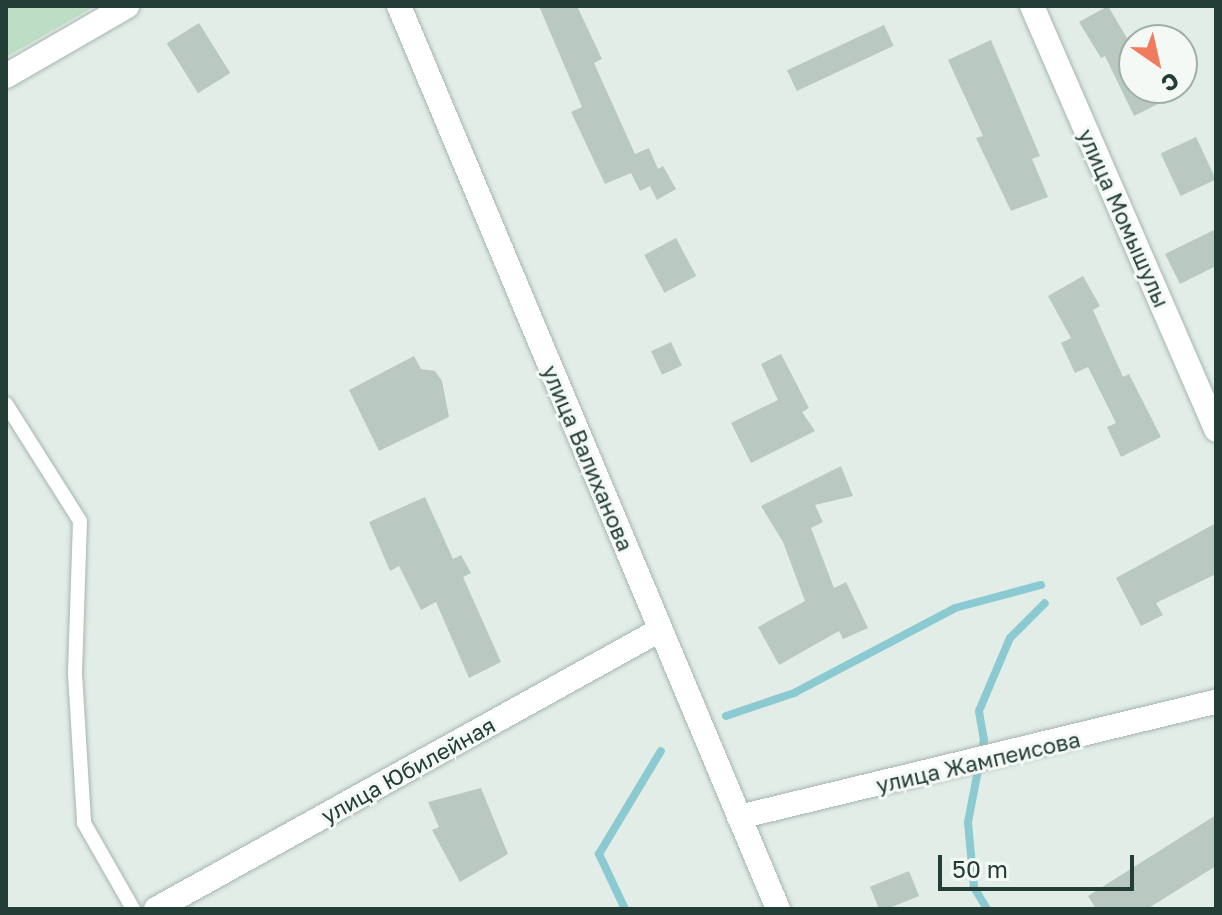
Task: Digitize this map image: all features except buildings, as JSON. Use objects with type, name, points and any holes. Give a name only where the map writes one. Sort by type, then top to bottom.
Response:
[{"type":"street","points":[[6,76],[127,6]]},
{"type":"street","name":"улица Валиханова","points":[[399,6],[778,909]]},
{"type":"street","name":"улица Момышулы","points":[[1032,6],[1216,430]]},
{"type":"street","name":"улица Юбилейная","points":[[156,909],[660,630]]},
{"type":"street","name":"улица Жампеисова","points":[[739,817],[1216,702]]},
{"type":"lane","points":[[6,404],[80,521],[75,674],[84,823],[133,909]]},
{"type":"green space","points":[[6,6],[95,6],[6,57]]},
{"type":"waterway","points":[[726,716],[794,693],[955,608],[1041,585]]},
{"type":"waterway","points":[[987,909],[974,887],[968,822],[984,740],[979,711],[1010,638],[1045,603]]},
{"type":"waterway","points":[[625,909],[599,854],[661,751]]}]
